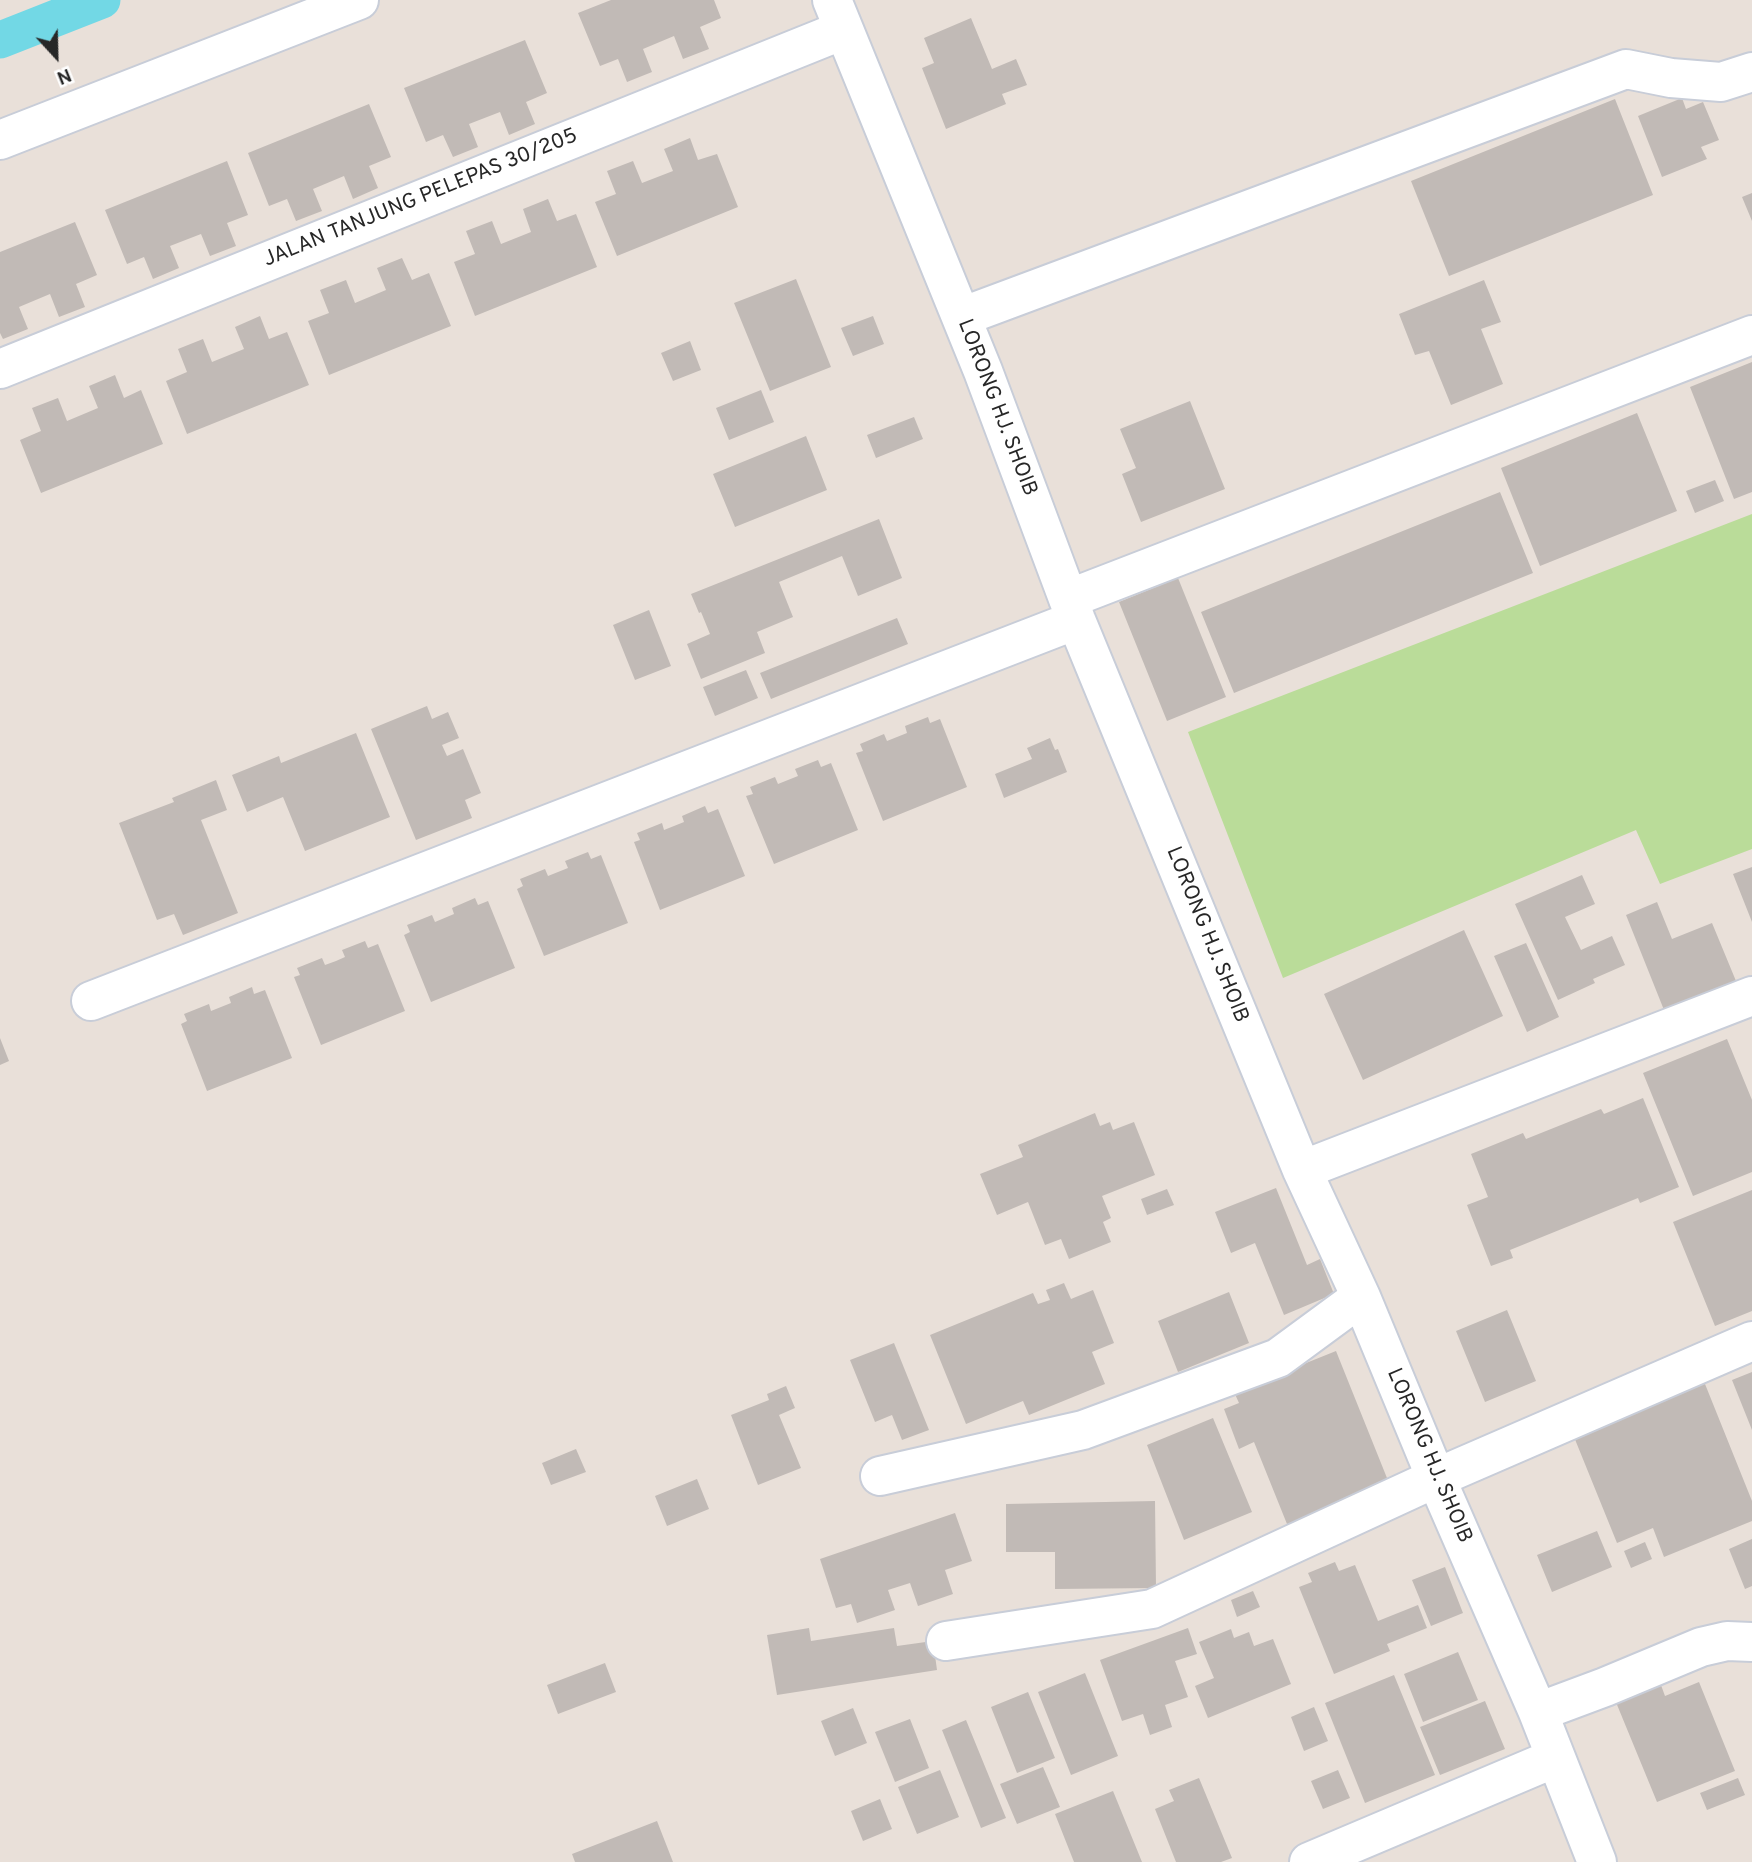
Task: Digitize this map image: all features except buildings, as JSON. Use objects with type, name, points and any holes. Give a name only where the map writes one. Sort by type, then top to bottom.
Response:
[{"type":"street","points":[[0,140],[359,0]]},
{"type":"street","name":"LORONG HJ. SHOIB","points":[[837,15],[983,371],[1072,609],[1302,1171],[1361,1297],[1538,1712],[1597,1862]]},
{"type":"street","name":"JALAN TANJUNG PELEPAS 30/205","points":[[0,369],[837,15]]},
{"type":"street","points":[[961,317],[1626,69],[1671,78],[1721,82],[1752,72]]},
{"type":"street","points":[[91,1000],[1752,335]]},
{"type":"street","points":[[1302,1171],[1752,996]]},
{"type":"street","points":[[880,1476],[1083,1430],[1226,1377],[1278,1357],[1361,1297]]},
{"type":"street","points":[[946,1641],[1153,1609],[1436,1478],[1752,1341]]},
{"type":"street","points":[[1538,1712],[1701,1647],[1727,1641],[1752,1642]]},
{"type":"street","points":[[1309,1862],[1555,1758]]},
{"type":"green space","points":[[1752,514],[1752,849],[1660,884],[1636,830],[1283,978],[1188,732]]},
{"type":"waterway","points":[[0,40],[102,0]]}]
